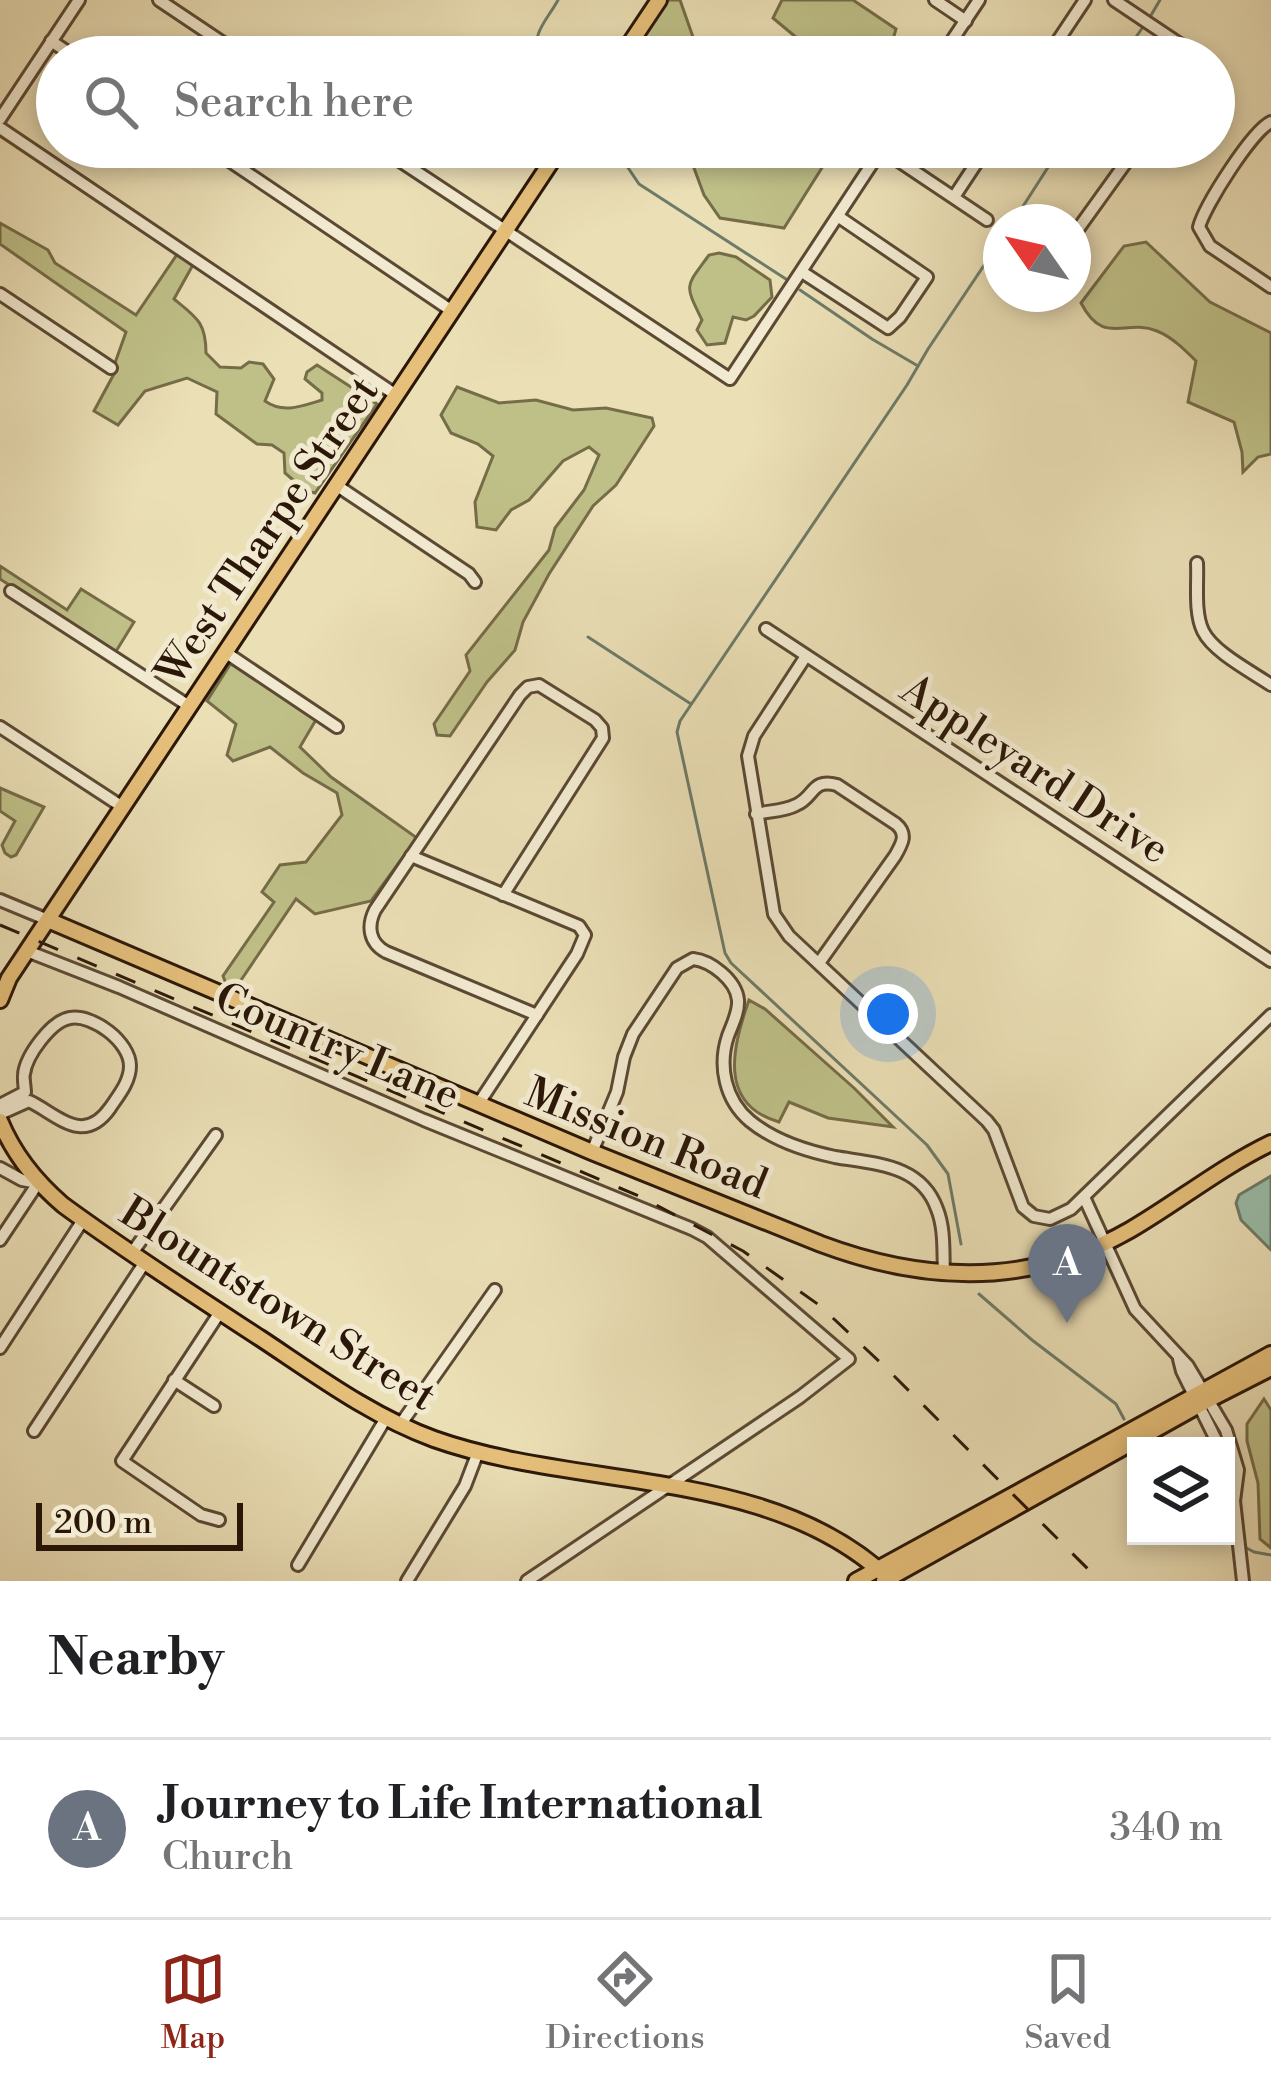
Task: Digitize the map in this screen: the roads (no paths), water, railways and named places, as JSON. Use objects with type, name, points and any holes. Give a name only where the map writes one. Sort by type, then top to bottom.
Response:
[{"type":"main road","points":[[635,36],[658,0]]},
{"type":"main road","name":"West Tharpe Street","points":[[27,951],[547,168]]},
{"type":"main road","name":"Mission Road","points":[[48,920],[592,1151],[859,1258],[902,1269],[989,1273],[1075,1255],[1104,1244],[1271,1143]]},
{"type":"main road","points":[[0,980],[27,951]]},
{"type":"main road","points":[[0,1000],[27,951]]},
{"type":"main road","points":[[0,1113],[20,1160],[38,1183]]},
{"type":"main road","name":"Blountstown Street","points":[[38,1183],[131,1253],[393,1421],[478,1452],[720,1496],[766,1509],[825,1534],[885,1577]]},
{"type":"main road","points":[[885,1577],[1271,1354]]},
{"type":"main road","points":[[847,1548],[853,1562],[852,1581],[885,1577],[1106,1449],[1176,1418],[1201,1397],[1271,1368]]},
{"type":"main road","points":[[920,1578],[935,1552]]},
{"type":"street","points":[[54,36],[79,0]]},
{"type":"street","points":[[159,0],[213,36]]},
{"type":"street","points":[[934,0],[966,21]]},
{"type":"street","points":[[956,36],[979,0]]},
{"type":"street","points":[[1061,36],[1084,0]]},
{"type":"street","points":[[1114,0],[1168,36]]},
{"type":"street","points":[[36,65],[0,123],[36,148]]},
{"type":"street","points":[[1235,163],[1252,137],[1271,122]]},
{"type":"street","points":[[66,168],[396,395]]},
{"type":"street","points":[[240,168],[452,311]]},
{"type":"street","points":[[411,168],[730,379],[869,168]]},
{"type":"street","points":[[911,168],[983,217]]},
{"type":"street","points":[[953,197],[973,168]]},
{"type":"street","points":[[1091,211],[1122,168]]},
{"type":"street","points":[[1232,168],[1199,226],[1210,246],[1271,287]]},
{"type":"street","points":[[802,272],[888,328],[927,277],[838,217]]},
{"type":"street","points":[[0,294],[111,368]]},
{"type":"street","points":[[336,485],[475,582]]},
{"type":"street","points":[[1197,563],[1203,632],[1271,685]]},
{"type":"street","points":[[11,591],[189,706]]},
{"type":"street","name":"Appleyard Drive","points":[[766,629],[1271,961]]},
{"type":"street","points":[[225,652],[337,727]]},
{"type":"street","points":[[806,656],[749,746],[748,767],[777,921],[987,1121],[1028,1212],[1042,1219],[1057,1218],[1084,1197],[1271,1015]]},
{"type":"street","points":[[503,895],[600,746],[603,734],[595,720],[543,686],[534,685],[520,694],[375,910],[370,929],[375,944],[386,952],[537,1015]]},
{"type":"street","points":[[0,727],[121,806]]},
{"type":"street","points":[[756,814],[797,805],[826,782],[902,831],[895,856],[819,963]]},
{"type":"street","points":[[411,856],[579,926],[586,935],[479,1103]]},
{"type":"street","name":"Mission Road","points":[[0,900],[48,920]]},
{"type":"street","name":"Country Lane","points":[[27,951],[692,1229],[849,1359],[663,1486]]},
{"type":"street","points":[[592,1151],[617,1092],[633,1034],[677,968],[693,959],[705,961],[730,983],[737,996],[723,1065],[736,1107],[780,1139],[833,1156],[895,1167],[916,1179],[937,1208],[944,1274]]},
{"type":"street","points":[[0,1113],[21,1100],[28,1062],[50,1028],[61,1020],[88,1021],[125,1048],[128,1077],[106,1114],[95,1122],[71,1125],[21,1100]]},
{"type":"street","points":[[131,1253],[216,1135]]},
{"type":"street","name":"Blountstown Street","points":[[0,1168],[38,1183]]},
{"type":"street","points":[[0,1240],[38,1183]]},
{"type":"street","points":[[1084,1197],[1135,1309],[1178,1356],[1224,1437]]},
{"type":"street","points":[[0,1348],[83,1220]]},
{"type":"street","points":[[34,1431],[146,1262]]},
{"type":"street","points":[[298,1565],[393,1421],[495,1290]]},
{"type":"street","points":[[219,1520],[201,1515],[122,1461],[220,1312]]},
{"type":"street","points":[[174,1381],[214,1406]]},
{"type":"street","points":[[1201,1397],[1215,1437]]},
{"type":"street","points":[[1176,1418],[1192,1417],[1209,1424]]},
{"type":"street","points":[[406,1581],[465,1486],[478,1452]]},
{"type":"street","points":[[1235,1455],[1235,1498]]},
{"type":"street","points":[[527,1581],[663,1486]]},
{"type":"street","points":[[1235,1510],[1243,1574]]},
{"type":"waterway","points":[[538,36],[558,0]]},
{"type":"waterway","points":[[1150,17],[1160,0]]},
{"type":"waterway","points":[[1137,36],[1143,27]]},
{"type":"waterway","points":[[628,168],[639,184],[789,281]]},
{"type":"waterway","points":[[1025,204],[1048,168]]},
{"type":"waterway","points":[[961,1244],[948,1174],[927,1145],[725,953],[677,732],[983,267]]},
{"type":"waterway","points":[[800,290],[918,366]]},
{"type":"waterway","points":[[588,637],[691,704]]},
{"type":"waterway","points":[[979,1294],[1116,1404],[1124,1419]]},
{"type":"waterway","points":[[1241,1545],[1271,1555]]},
{"type":"railway","points":[[0,925],[641,1197],[743,1251],[819,1305],[1100,1581]]},
{"type":"place","name":"Journey to Life International","points":[[1067,1323]]}]
